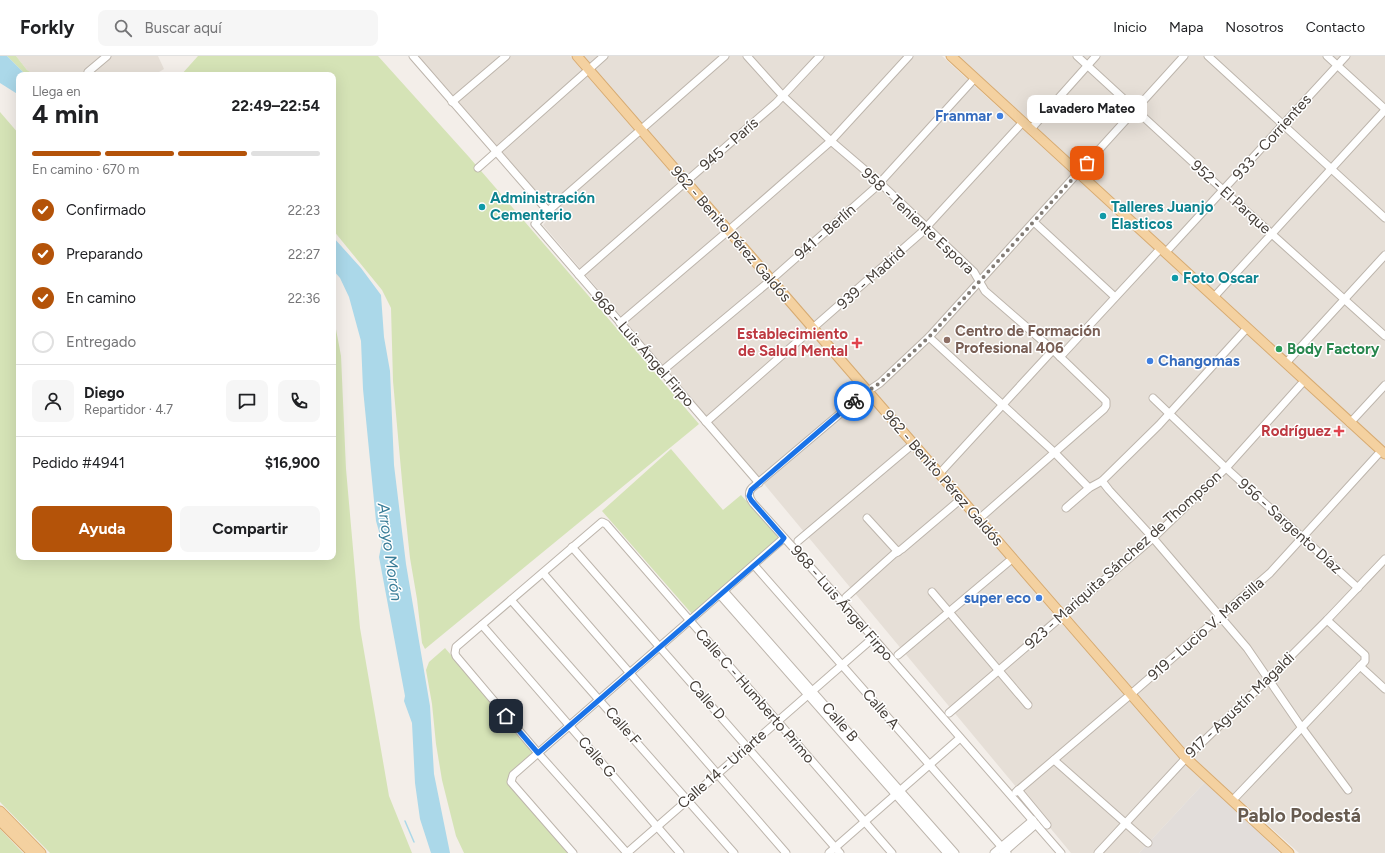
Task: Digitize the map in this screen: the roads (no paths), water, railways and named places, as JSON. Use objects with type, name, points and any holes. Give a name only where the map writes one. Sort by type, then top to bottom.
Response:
[{"type":"main road","name":"962 - Benito Pérez Galdós","points":[[577,56],[1186,758],[1289,853]]},
{"type":"main road","points":[[951,56],[1077,173],[1164,250],[1383,453]]},
{"type":"main road","points":[[0,811],[41,853]]},
{"type":"main road","points":[[0,821],[32,853]]},
{"type":"street","points":[[88,72],[107,56]]},
{"type":"street","points":[[413,56],[548,211],[725,56]]},
{"type":"street","points":[[452,102],[506,56]]},
{"type":"street","points":[[478,168],[604,56]]},
{"type":"street","name":"958 - Teniente Espora","points":[[747,56],[784,96],[831,141],[880,183],[974,272],[985,291],[1060,357],[1106,401],[1106,406],[1104,409],[1054,452]]},
{"type":"street","name":"945 - París","points":[[579,275],[784,96],[820,56]]},
{"type":"street","points":[[620,323],[831,141],[909,56]]},
{"type":"street","name":"952 - El Parque","points":[[1077,56],[1385,336]]},
{"type":"street","points":[[1031,129],[1096,56]]},
{"type":"street","points":[[759,483],[862,395],[880,383],[929,337],[1184,56]]},
{"type":"street","points":[[1208,56],[1385,218]]},
{"type":"street","points":[[1214,297],[1385,109],[1327,56]]},
{"type":"street","name":"933 - Corrientes","points":[[1060,357],[1115,298],[1223,190],[1346,56]]},
{"type":"street","name":"941 - Berlín","points":[[662,371],[771,280],[880,183],[975,78]]},
{"type":"street","name":"939 - Madrid","points":[[706,422],[814,329],[926,228],[1023,122]]},
{"type":"street","name":"968 - Luis Ángel Firpo","points":[[548,211],[535,224],[759,483],[751,490],[749,496],[751,500],[1061,853]]},
{"type":"street","points":[[1034,222],[1115,298]]},
{"type":"street","points":[[1286,363],[1385,255]]},
{"type":"street","points":[[1066,508],[1089,488],[1102,481],[1169,414],[1247,328]]},
{"type":"street","points":[[929,337],[1054,452],[1089,488]]},
{"type":"street","points":[[940,474],[1052,350]]},
{"type":"street","name":"923 - Mariquita Sánchez de Thompson","points":[[949,713],[1153,538],[1226,468],[1304,381]]},
{"type":"street","points":[[1350,423],[1385,385]]},
{"type":"street","name":"956 - Sargento Díaz","points":[[1153,398],[1226,468],[1358,588]]},
{"type":"street","points":[[798,541],[913,444]]},
{"type":"street","points":[[979,519],[1054,452]]},
{"type":"street","name":"919 - Lucio V. Mansilla","points":[[1047,825],[1017,791],[1130,695],[1274,569],[1383,453]]},
{"type":"street","points":[[1102,481],[1247,648],[1302,728],[1348,790]]},
{"type":"street","points":[[846,597],[961,498]]},
{"type":"street","points":[[867,518],[898,552]]},
{"type":"street","name":"Calle C - Humberto Primo","points":[[572,548],[602,522],[606,524],[892,853]]},
{"type":"street","points":[[573,853],[511,782],[511,778],[784,538]]},
{"type":"street","points":[[572,548],[456,647],[455,653],[538,753],[627,853]]},
{"type":"street","name":"Calle D","points":[[572,548],[660,646],[838,850]]},
{"type":"street","points":[[898,656],[1012,558]]},
{"type":"street","name":"917 - Agustín Magaldi","points":[[1098,853],[1186,758],[1327,620],[1385,559]]},
{"type":"street","name":"Calle A","points":[[754,565],[930,764],[1004,851]]},
{"type":"street","points":[[1379,566],[1385,571]]},
{"type":"street","points":[[543,573],[786,853]]},
{"type":"street","points":[[932,592],[1028,705]]},
{"type":"street","name":"Calle B","points":[[722,593],[898,792],[955,853]]},
{"type":"street","name":"Calle F","points":[[511,600],[734,853]]},
{"type":"street","points":[[1232,801],[1365,661],[1365,655],[1327,620]]},
{"type":"street","name":"Calle G","points":[[482,625],[680,853]]},
{"type":"street","name":"Calle 14 - Uriarte","points":[[627,853],[747,746],[873,638]]},
{"type":"street","points":[[1360,666],[1385,689]]},
{"type":"street","points":[[829,853],[838,850],[865,822],[960,738]]},
{"type":"street","points":[[1054,760],[1148,843]]},
{"type":"street","name":"Calle B","points":[[898,792],[947,853]]},
{"type":"street","points":[[994,853],[1004,851],[1034,822]]},
{"type":"water","points":[[0,56],[7,56],[23,72],[16,72],[16,93],[0,83]]},
{"type":"water","name":"Arroyo Morón","points":[[336,240],[361,268],[381,295],[384,337],[390,371],[394,465],[406,564],[430,706],[434,774],[450,853],[431,853],[420,819],[415,783],[412,723],[404,701],[405,696],[379,557],[382,542],[376,521],[363,389],[361,341],[349,297],[340,278],[336,273]]},
{"type":"waterway","points":[[405,821],[414,842]]},
{"type":"place","name":"Franmar","points":[[1000,116]]},
{"type":"place","name":"Lavadero Mateo","points":[[1087,163]]},
{"type":"place","name":"Administración Cementerio","points":[[482,207]]},
{"type":"place","name":"Talleres Juanjo Elasticos","points":[[1103,216]]},
{"type":"place","name":"Foto Oscar","points":[[1175,278]]},
{"type":"place","name":"Centro de Formación Profesional 406","points":[[947,340]]},
{"type":"place","name":"Establecimiento de Salud Mental","points":[[857,343]]},
{"type":"place","name":"Body Factory","points":[[1279,349]]},
{"type":"place","name":"Changomas","points":[[1150,361]]},
{"type":"place","name":"Rodríguez","points":[[1339,431]]},
{"type":"place","name":"super eco","points":[[1039,598]]},
{"type":"district","name":"Pablo Podestá","points":[[1299,815]]}]
